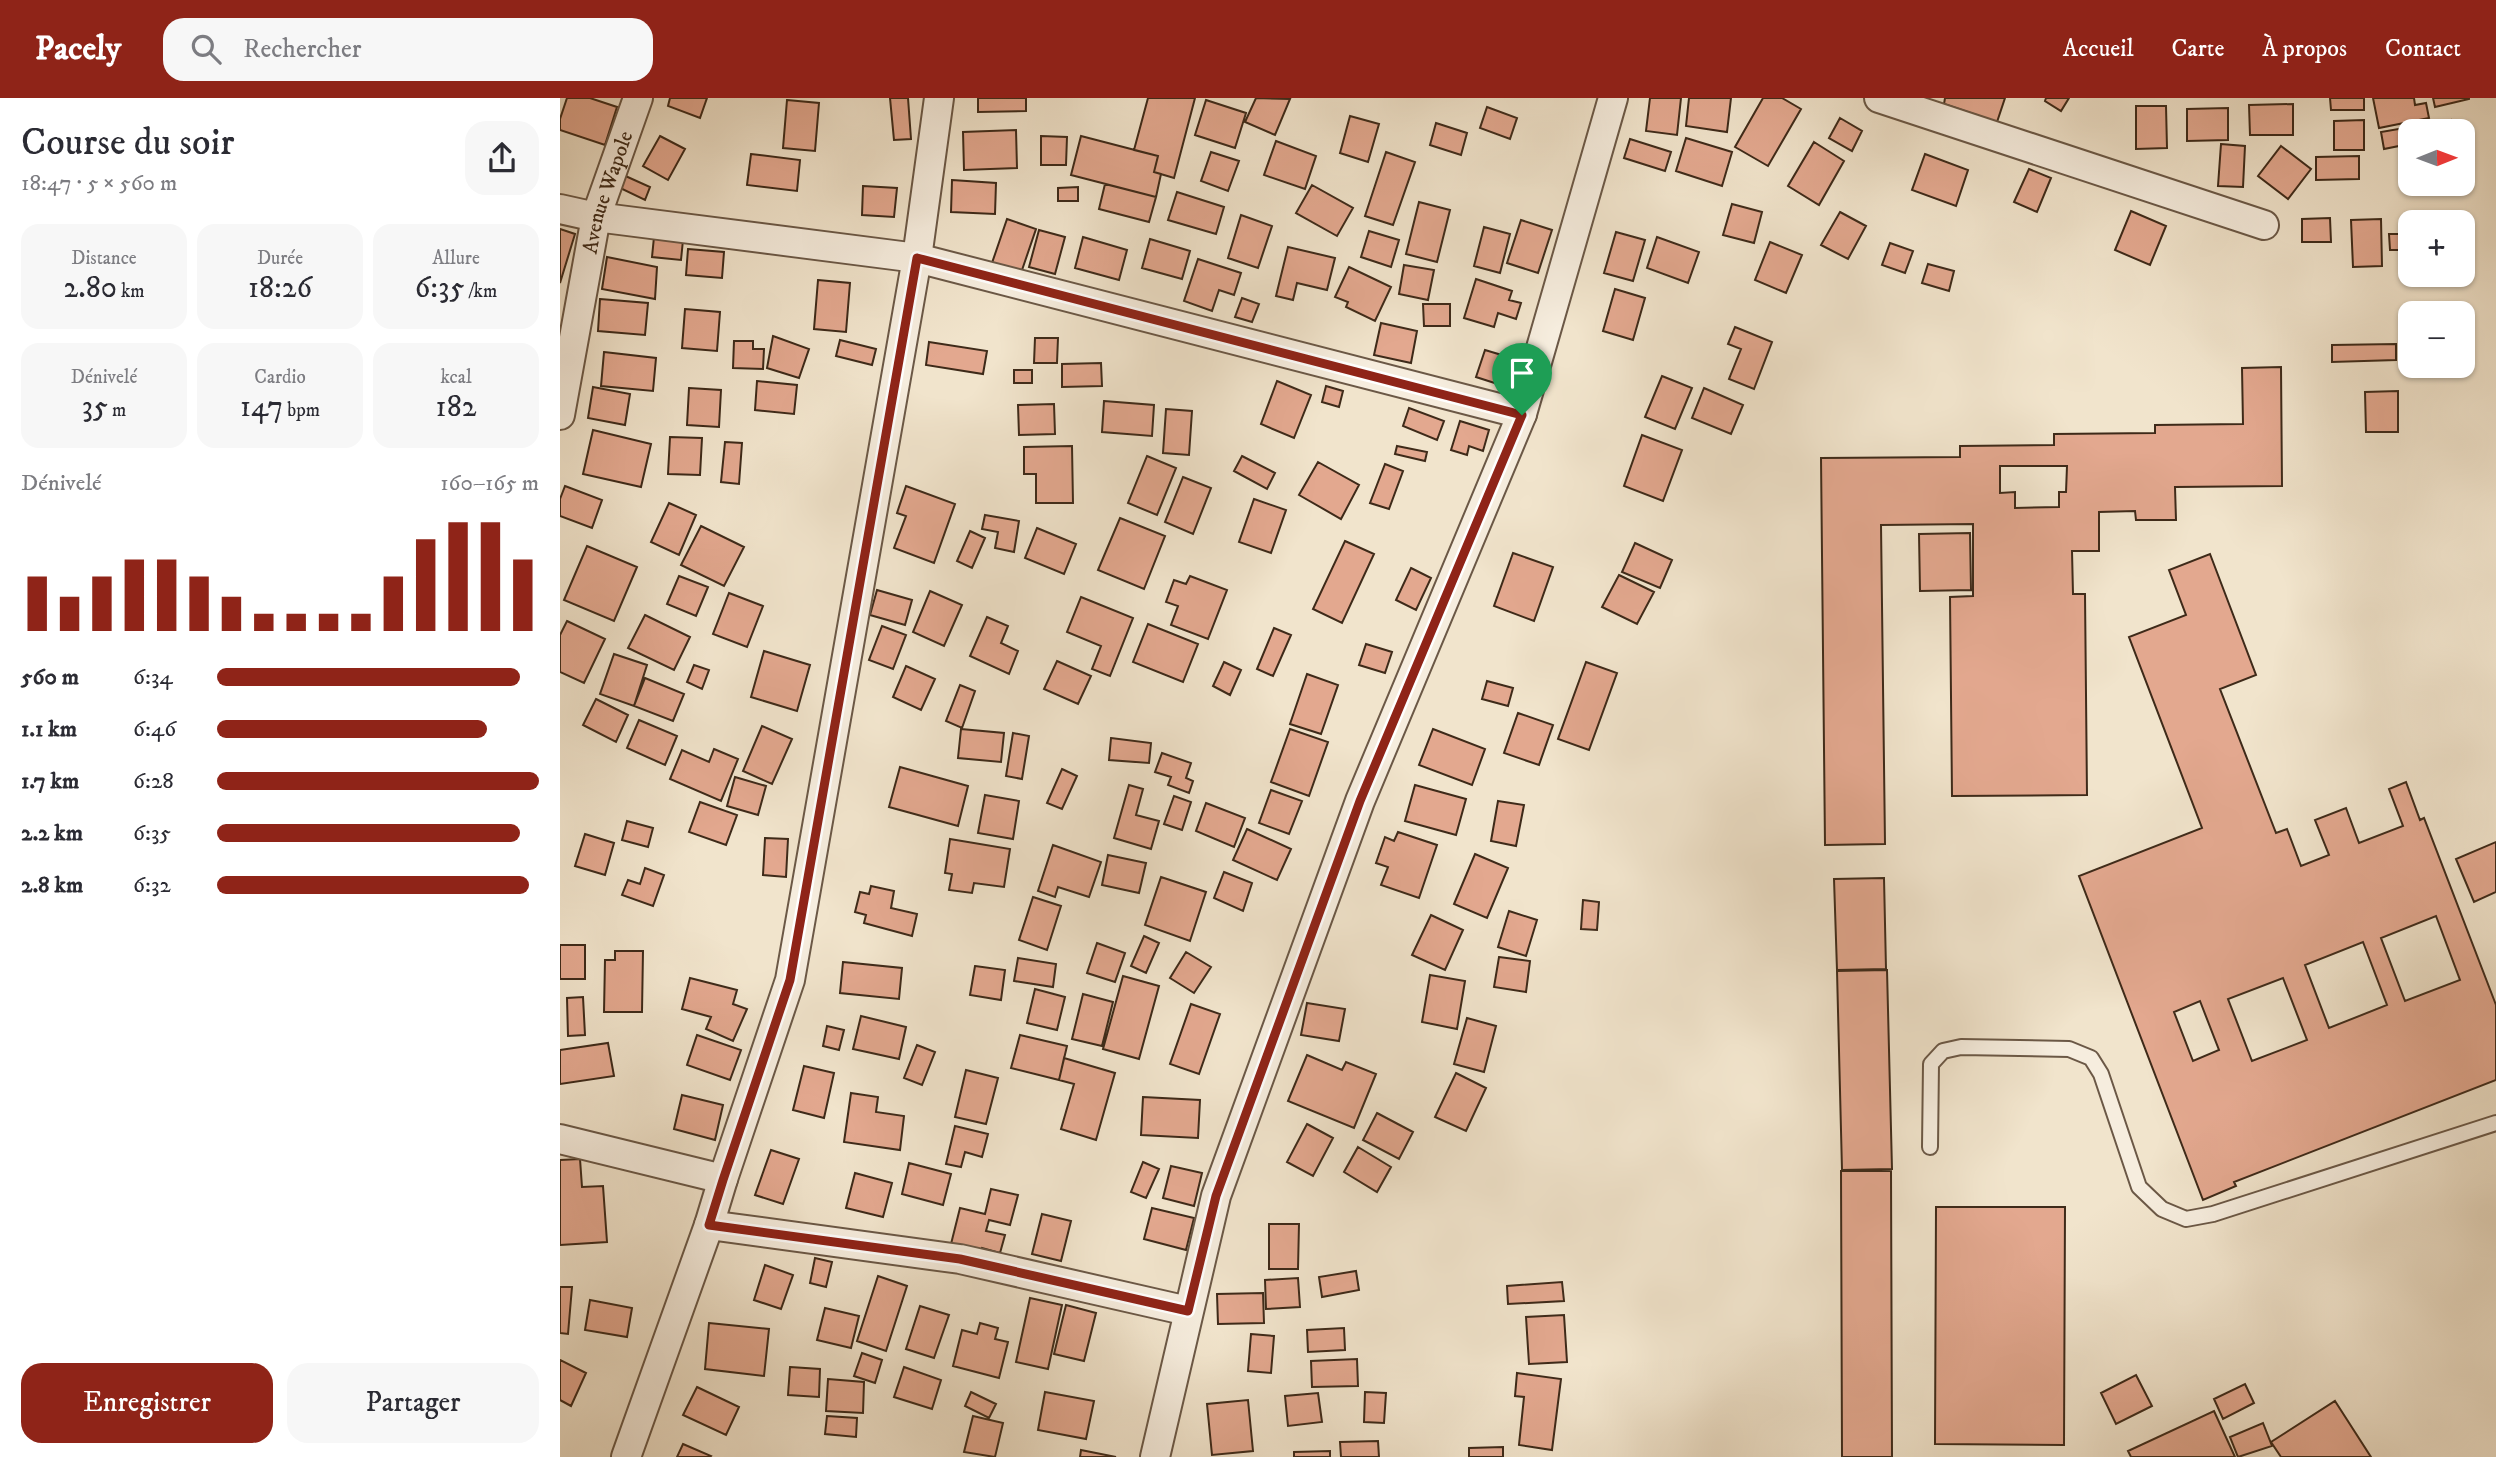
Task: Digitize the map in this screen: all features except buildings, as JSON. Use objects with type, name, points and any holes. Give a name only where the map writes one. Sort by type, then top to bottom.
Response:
[{"type":"street","name":"Avenue Wapole","points":[[560,415],[596,217],[638,98]]},
{"type":"street","points":[[626,1457],[709,1225],[790,980],[917,258],[939,98]]},
{"type":"street","points":[[1155,1457],[1216,1196],[1360,801],[1522,415],[1614,98]]},
{"type":"street","points":[[1879,98],[2264,225]]},
{"type":"street","points":[[560,209],[596,217],[917,258],[1522,415]]},
{"type":"street","points":[[560,1139],[723,1180]]},
{"type":"street","points":[[709,1225],[960,1259],[1188,1311]]},
{"type":"lane","points":[[1930,1147],[1931,1064],[1943,1051],[1961,1047],[2069,1049],[2091,1058],[2101,1074],[2139,1187],[2162,1209],[2186,1219],[2213,1214],[2496,1123]]},
{"type":"route","points":[[917,258],[1522,415],[1360,801],[1216,1196],[1188,1311],[960,1259],[709,1225],[790,980],[917,258]]}]
